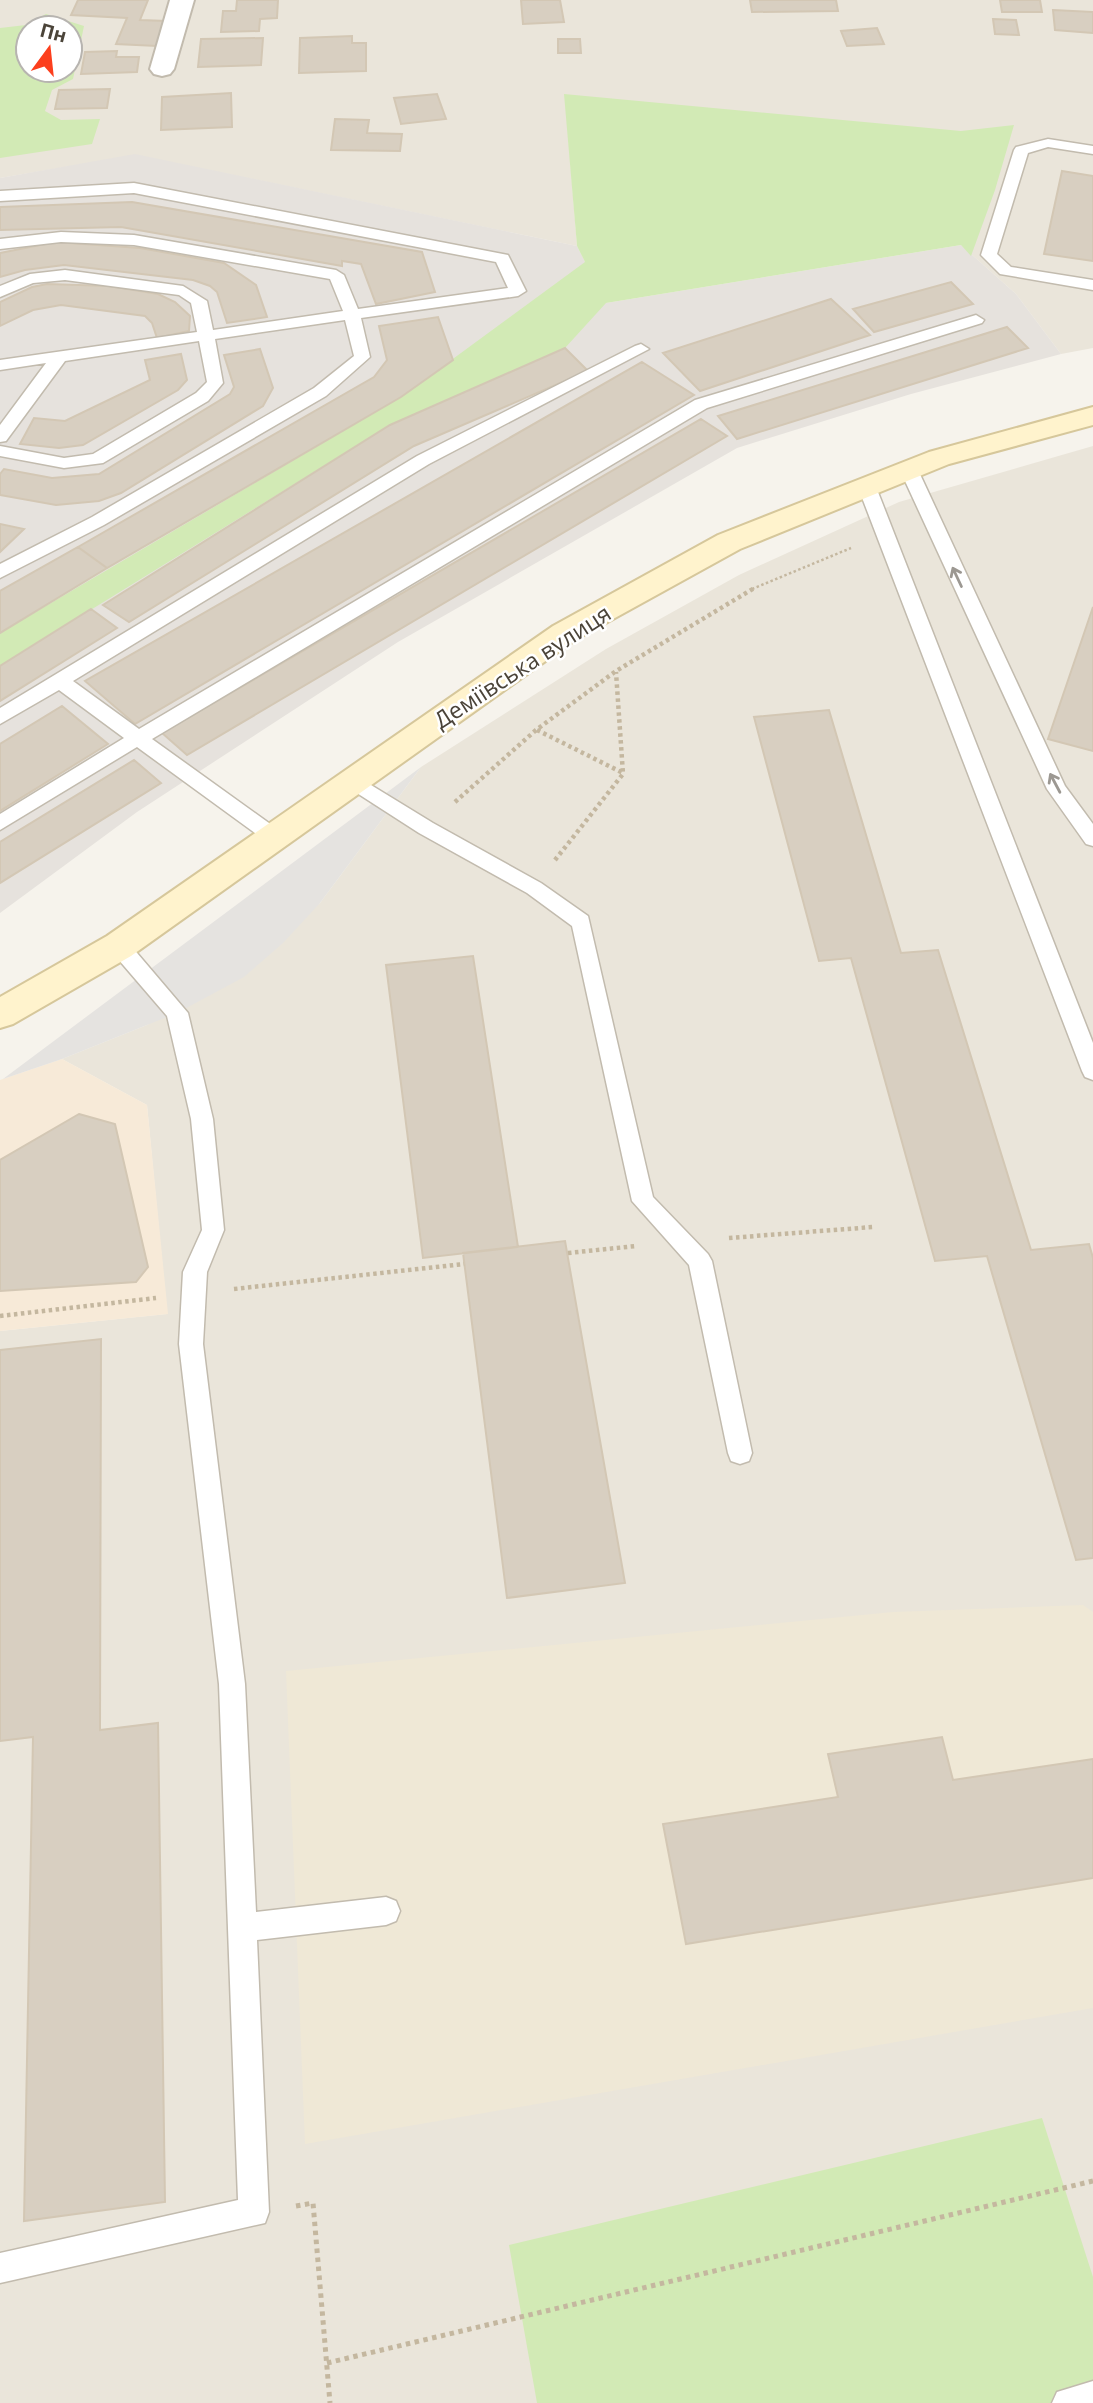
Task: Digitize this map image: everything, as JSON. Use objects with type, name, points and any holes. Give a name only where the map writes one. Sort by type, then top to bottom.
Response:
[{"type":"street","points":[[162,69],[182,0]]},
{"type":"street","name":"Деміївська вулиця","points":[[0,1014],[119,946],[564,633],[729,542],[939,458],[1093,416]]},
{"type":"lane","points":[[1093,150],[1048,143],[1021,149],[989,256],[1006,271],[1093,285]]},
{"type":"lane","points":[[0,196],[134,188],[147,190],[502,257],[518,291],[0,365]]},
{"type":"lane","points":[[0,244],[61,237],[134,240],[336,275],[352,314],[362,356],[320,392],[98,522],[0,572]]},
{"type":"lane","points":[[0,292],[30,279],[65,275],[183,290],[199,301],[215,383],[202,397],[97,459],[64,463],[0,451]]},
{"type":"lane","points":[[0,823],[138,738],[701,404],[976,320]]},
{"type":"lane","points":[[0,717],[423,460],[641,349]]},
{"type":"lane","points":[[0,437],[60,356]]},
{"type":"lane","points":[[909,470],[1057,789],[1093,839]]},
{"type":"lane","points":[[867,487],[1093,1071]]},
{"type":"lane","points":[[59,681],[273,836]]},
{"type":"lane","points":[[353,781],[426,828],[534,888],[581,922],[643,1201],[700,1261],[740,1453]]},
{"type":"lane","points":[[0,2268],[254,2212],[244,1927],[230,1655],[191,1343],[195,1272],[213,1230],[202,1119],[177,1013],[119,946]]},
{"type":"lane","points":[[244,1927],[386,1912]]},
{"type":"lane","points":[[1068,2403],[1093,2397]]},
{"type":"path","points":[[426,828],[536,730],[616,671],[751,589],[884,534]]},
{"type":"path","points":[[534,888],[623,774],[616,671]]},
{"type":"path","points":[[536,730],[623,774]]},
{"type":"path","points":[[327,2363],[1093,2181]]},
{"type":"path","points":[[313,2203],[330,2403]]},
{"type":"shaded area","points":[[0,0],[1093,0],[1093,348],[1061,354],[1016,294],[961,245],[565,95],[577,246],[136,155],[0,178]]},
{"type":"shaded area","points":[[135,154],[577,246],[606,303],[961,245],[1016,294],[1061,354],[911,394],[737,448],[398,642],[137,812],[0,913],[0,178]]},
{"type":"shaded area","points":[[1093,446],[1093,2403],[0,2403],[0,1331],[167,1314],[147,1105],[62,1059],[147,1025],[320,903],[421,767],[606,649],[739,575],[899,502]]},
{"type":"shaded area","points":[[421,767],[320,903],[283,943],[244,977],[177,1013],[62,1059],[3,1079]]},
{"type":"shaded area","points":[[62,1059],[147,1105],[168,1314],[0,1331],[0,1080]]},
{"type":"shaded area","points":[[1083,1605],[1093,1612],[1093,2008],[305,2144],[286,1671],[893,1612]]},
{"type":"green space","points":[[14,26],[14,84],[63,84],[52,90],[45,111],[61,120],[100,119],[92,144],[0,158],[0,28]]},
{"type":"green space","points":[[564,94],[961,131],[1014,125],[995,190],[971,256],[961,245],[606,303],[565,348],[390,425],[0,666],[0,633],[401,397],[585,262],[577,246]]},
{"type":"green space","points":[[1042,2118],[1093,2277],[1093,2397],[1068,2403],[537,2403],[509,2245]]},
{"type":"building","points":[[78,0],[148,0],[140,20],[166,21],[157,46],[116,44],[127,18],[71,14]]},
{"type":"building","points":[[237,0],[278,0],[277,18],[260,19],[259,31],[221,32],[223,11],[236,11]]},
{"type":"building","points":[[521,0],[560,0],[564,22],[523,24]]},
{"type":"building","points":[[750,0],[836,0],[838,11],[752,12]]},
{"type":"building","points":[[1000,0],[1040,0],[1042,12],[1002,12]]},
{"type":"building","points":[[1053,10],[1093,12],[1093,33],[1055,30]]},
{"type":"building","points":[[993,19],[1016,20],[1019,35],[995,34]]},
{"type":"building","points":[[877,28],[884,44],[847,46],[841,31]]},
{"type":"building","points":[[352,36],[352,43],[366,43],[366,71],[299,73],[300,38]]},
{"type":"building","points":[[263,38],[261,65],[198,67],[201,39]]},
{"type":"building","points":[[558,39],[580,39],[581,53],[558,53]]},
{"type":"building","points":[[117,51],[116,57],[139,57],[137,72],[84,74],[85,52]]},
{"type":"building","points":[[110,89],[107,108],[55,109],[59,90]]},
{"type":"building","points":[[231,93],[232,127],[161,130],[162,97]]},
{"type":"building","points":[[437,94],[446,119],[401,124],[394,98]]},
{"type":"building","points":[[335,119],[369,120],[367,133],[402,134],[400,151],[331,150]]},
{"type":"building","points":[[1062,171],[1093,176],[1093,261],[1044,254]]},
{"type":"building","points":[[132,202],[422,252],[435,292],[376,304],[361,264],[342,261],[342,266],[121,227],[0,230],[0,207]]},
{"type":"building","points":[[55,242],[140,248],[224,263],[256,285],[267,317],[227,323],[217,292],[210,286],[193,280],[64,265],[25,270],[0,277],[0,253]]},
{"type":"building","points":[[951,282],[973,304],[874,332],[853,309]]},
{"type":"building","points":[[47,284],[109,286],[158,294],[175,302],[190,316],[189,331],[157,338],[152,323],[145,316],[61,305],[33,310],[0,326],[0,302],[32,287]]},
{"type":"building","points":[[831,299],[870,335],[700,391],[663,353]]},
{"type":"building","points":[[438,317],[453,360],[401,397],[107,568],[78,547],[374,377],[387,360],[379,326]]},
{"type":"building","points":[[1007,327],[1028,348],[737,439],[718,416]]},
{"type":"building","points":[[565,348],[588,371],[414,446],[129,622],[103,605],[390,425]]},
{"type":"building","points":[[260,349],[273,388],[263,406],[121,493],[99,501],[56,505],[0,495],[0,474],[4,469],[52,478],[99,474],[230,394],[234,387],[224,355]]},
{"type":"building","points":[[181,354],[187,380],[178,390],[83,445],[59,448],[20,444],[34,418],[65,421],[150,380],[145,360]]},
{"type":"building","points":[[642,362],[694,395],[135,724],[85,681]]},
{"type":"building","points":[[701,419],[727,436],[187,755],[162,733]]},
{"type":"building","points":[[0,524],[24,529],[0,552]]},
{"type":"building","points":[[78,547],[107,568],[0,633],[0,591]]},
{"type":"building","points":[[1093,607],[1093,751],[1048,739]]},
{"type":"building","points":[[91,609],[117,628],[0,701],[0,666]]},
{"type":"building","points":[[62,706],[108,744],[0,811],[0,744]]},
{"type":"building","points":[[829,710],[901,953],[938,950],[1031,1250],[1089,1244],[1093,1258],[1093,1558],[1076,1560],[987,1256],[935,1261],[851,958],[819,961],[754,717]]},
{"type":"building","points":[[134,760],[161,783],[0,883],[0,842]]},
{"type":"building","points":[[473,956],[518,1247],[423,1258],[386,965]]},
{"type":"building","points":[[79,1114],[115,1124],[148,1267],[136,1282],[0,1291],[0,1160]]},
{"type":"building","points":[[565,1241],[625,1583],[507,1598],[463,1253]]},
{"type":"building","points":[[101,1339],[100,1730],[158,1723],[165,2202],[24,2221],[33,1737],[0,1741],[0,1350]]},
{"type":"building","points":[[942,1737],[953,1780],[1093,1759],[1093,1878],[686,1944],[663,1824],[838,1797],[828,1754]]}]
